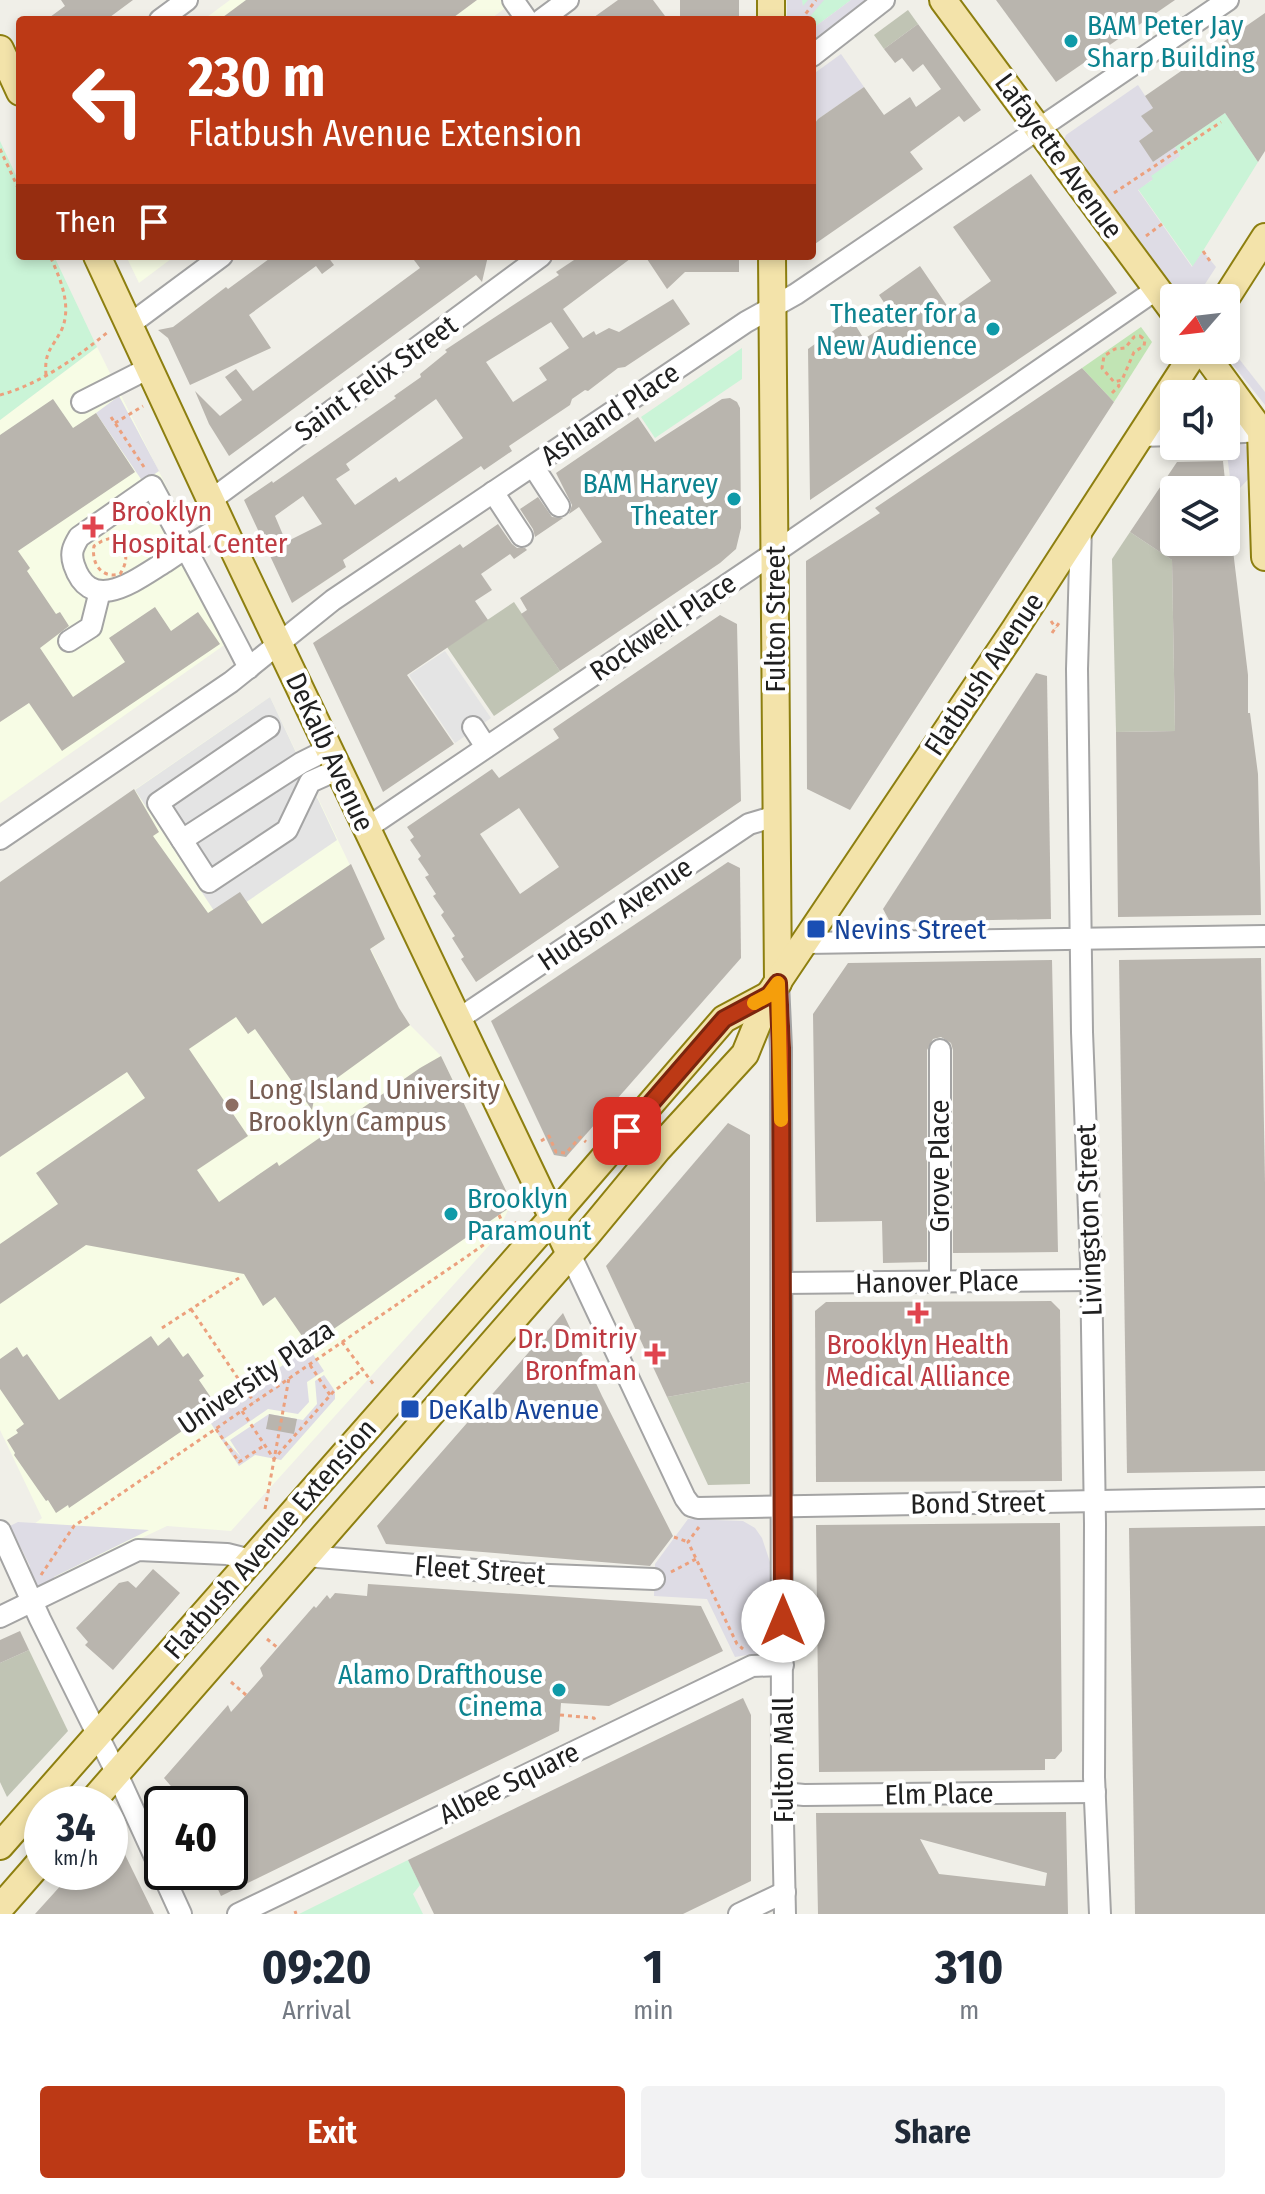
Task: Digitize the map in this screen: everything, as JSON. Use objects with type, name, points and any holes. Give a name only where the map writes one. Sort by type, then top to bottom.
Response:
[{"type":"main road","name":"Lafayette Avenue","points":[[943,0],[1160,293]]},
{"type":"main road","points":[[0,49],[16,83]]},
{"type":"main road","points":[[1235,284],[1265,237]]},
{"type":"main road","name":"DeKalb Avenue","points":[[98,260],[118,328],[149,368],[570,1254]]},
{"type":"main road","name":"Fulton Street","points":[[772,260],[776,816],[774,989]]},
{"type":"main road","name":"Flatbush Avenue","points":[[774,989],[1189,364]]},
{"type":"main road","points":[[1211,364],[1264,429],[1265,557]]},
{"type":"main road","name":"Flatbush Avenue Extension","points":[[3,1838],[97,1736],[724,1019],[774,989]]},
{"type":"main road","name":"Flatbush Avenue Extension","points":[[106,1786],[658,1149],[745,1054],[774,989]]},
{"type":"main road","points":[[0,1908],[24,1881]]},
{"type":"street","points":[[165,16],[187,0]]},
{"type":"street","points":[[546,16],[568,0]]},
{"type":"street","points":[[816,53],[884,0]]},
{"type":"street","name":"Ashland Place","points":[[0,839],[249,668],[333,600],[746,322],[774,307],[1040,130],[1228,0]]},
{"type":"street","points":[[118,328],[216,260]]},
{"type":"street","name":"Saint Felix Street","points":[[211,500],[536,260]]},
{"type":"street","name":"Rockwell Place","points":[[367,828],[1157,289]]},
{"type":"street","points":[[82,402],[149,368]]},
{"type":"street","points":[[1240,432],[1264,429]]},
{"type":"street","points":[[1140,436],[1160,435]]},
{"type":"street","points":[[533,466],[559,506]]},
{"type":"street","points":[[223,526],[186,548],[132,582],[112,590],[89,588],[81,580],[72,560],[72,547],[79,537],[152,486],[186,548],[249,668]]},
{"type":"street","points":[[493,492],[522,536]]},
{"type":"street","name":"Livingston Street","points":[[1081,527],[1077,669],[1082,1032],[1095,1502],[1095,1792],[1100,1914]]},
{"type":"street","points":[[69,641],[91,627],[100,591]]},
{"type":"street","points":[[269,727],[158,803],[209,882],[287,830],[310,782],[334,759]]},
{"type":"street","points":[[473,727],[486,747]]},
{"type":"street","points":[[182,840],[301,763],[334,759]]},
{"type":"street","name":"Hudson Avenue","points":[[457,1020],[749,824],[776,816]]},
{"type":"street","points":[[806,943],[1265,936]]},
{"type":"street","name":"Fulton Mall","points":[[774,989],[781,1048],[785,1914]]},
{"type":"street","name":"Grove Place","points":[[940,1050],[940,1282]]},
{"type":"street","name":"DeKalb Avenue","points":[[570,1254],[691,1506]]},
{"type":"street","name":"Hanover Place","points":[[782,1283],[1091,1280]]},
{"type":"street","name":"Bond Street","points":[[691,1506],[1265,1498]]},
{"type":"street","points":[[0,1531],[181,1914]]},
{"type":"street","points":[[0,1617],[138,1550],[227,1554],[251,1560]]},
{"type":"street","name":"Fleet Street","points":[[306,1556],[524,1574],[654,1579]]},
{"type":"street","name":"Albee Square","points":[[238,1914],[752,1666],[783,1665]]},
{"type":"street","name":"Elm Place","points":[[783,1793],[939,1804],[1095,1792]]},
{"type":"street","points":[[739,1914],[785,1892]]},
{"type":"path","points":[[1111,195],[1221,122]]},
{"type":"path","points":[[0,149],[16,183]]},
{"type":"path","points":[[1143,238],[1162,224]]},
{"type":"path","points":[[1203,251],[1210,261]]},
{"type":"path","points":[[46,375],[45,358],[63,326],[66,310],[63,290],[52,260]]},
{"type":"path","points":[[0,395],[18,390],[46,375],[118,328]]},
{"type":"path","points":[[1140,336],[1145,340],[1144,346],[1134,352],[1122,380],[1117,382],[1102,368],[1104,356],[1114,348],[1125,348],[1134,337],[1140,336]]},
{"type":"path","points":[[1112,393],[1119,386],[1117,382]]},
{"type":"path","points":[[115,423],[143,406]]},
{"type":"path","points":[[111,417],[148,474]]},
{"type":"path","points":[[111,538],[120,542],[126,550],[126,560],[120,574],[104,574],[96,565],[94,546],[102,541],[111,538]]},
{"type":"path","points":[[1051,621],[1056,628]]},
{"type":"path","points":[[1052,633],[1060,622]]},
{"type":"path","points":[[541,1141],[549,1136],[556,1152],[566,1153],[580,1137],[586,1142]]},
{"type":"path","points":[[499,1215],[506,1230]]},
{"type":"path","name":"University Plaza","points":[[41,1575],[74,1526],[520,1220]]},
{"type":"path","points":[[162,1328],[239,1278]]},
{"type":"path","points":[[191,1309],[255,1402]]},
{"type":"path","points":[[342,1342],[374,1385]]},
{"type":"path","points":[[310,1364],[330,1395]]},
{"type":"path","points":[[274,1459],[330,1395],[362,1370]]},
{"type":"path","points":[[265,1509],[289,1378]]},
{"type":"path","points":[[242,1411],[274,1459]]},
{"type":"path","points":[[216,1429],[239,1462],[265,1445]]},
{"type":"path","points":[[688,1542],[700,1525],[691,1506]]},
{"type":"path","points":[[674,1537],[688,1542],[737,1644],[750,1650]]},
{"type":"path","points":[[654,1579],[696,1559]]},
{"type":"path","points":[[267,1639],[278,1648]]},
{"type":"path","points":[[231,1682],[246,1695]]},
{"type":"path","points":[[560,1715],[594,1718],[597,1723]]},
{"type":"shaded area","points":[[230,0],[516,0],[494,16],[208,16]]},
{"type":"shaded area","points":[[787,0],[802,0],[803,6],[808,0],[824,0],[810,16],[787,16]]},
{"type":"shaded area","points":[[851,0],[869,0],[816,39],[816,26]]},
{"type":"shaded area","points":[[908,10],[918,24],[884,49],[874,35]]},
{"type":"shaded area","points":[[841,54],[864,87],[816,121],[816,72]]},
{"type":"shaded area","points":[[1138,85],[1153,108],[1142,116],[1153,131],[1140,141],[1153,162],[1175,147],[1180,156],[1151,176],[1153,179],[1138,190],[1192,267],[1203,251],[1216,267],[1205,284],[1166,284],[1062,144],[1066,135]]},
{"type":"shaded area","points":[[128,260],[170,260],[139,283]]},
{"type":"shaded area","name":"Brooklyn Hospital Center","points":[[97,347],[240,634],[0,803],[0,420]]},
{"type":"shaded area","points":[[1240,360],[1265,392],[1265,405],[1232,364],[1240,364]]},
{"type":"shaded area","points":[[119,396],[159,471],[143,482],[96,413]]},
{"type":"shaded area","points":[[1240,437],[1255,460],[1255,472],[1240,488],[1240,476],[1230,476],[1228,460],[1240,460]]},
{"type":"shaded area","points":[[1130,532],[1160,552],[1160,556],[1172,560],[1175,731],[1116,732],[1112,559]]},
{"type":"shaded area","points":[[514,602],[560,671],[494,716],[447,647]]},
{"type":"shaded area","points":[[445,651],[491,718],[455,743],[409,675]]},
{"type":"shaded area","name":"Long Island University Brooklyn Campus","points":[[270,697],[385,939],[358,958],[372,951],[399,1009],[410,1025],[441,1056],[511,1201],[494,1240],[231,1531],[167,1526],[55,1579],[29,1528],[42,1518],[0,1430],[0,882]]},
{"type":"shaded area","points":[[270,697],[337,840],[220,920],[135,790]]},
{"type":"shaded area","points":[[309,1348],[324,1371],[307,1382],[309,1402],[298,1414],[268,1409],[224,1439],[241,1457],[230,1440],[269,1414],[303,1420],[317,1404],[315,1381],[324,1375],[335,1391],[335,1399],[281,1460],[255,1455],[239,1466],[206,1416]]},
{"type":"shaded area","points":[[750,1382],[750,1484],[708,1485],[667,1397]]},
{"type":"shaded area","points":[[688,1519],[743,1521],[755,1528],[762,1538],[771,1565],[774,1634],[765,1652],[735,1657],[707,1599],[654,1596],[655,1564]]},
{"type":"shaded area","points":[[18,1522],[149,1530],[54,1577],[51,1585],[36,1592],[28,1575],[30,1566],[10,1526]]},
{"type":"shaded area","points":[[29,1650],[68,1731],[7,1797],[0,1782],[0,1663]]},
{"type":"green space","points":[[802,0],[851,0],[816,26],[816,16],[803,16]]},
{"type":"green space","points":[[1225,113],[1258,162],[1193,267],[1138,189],[1152,180],[1150,176],[1180,156],[1175,147]]},
{"type":"green space","points":[[0,141],[16,175],[16,260],[56,260],[97,347],[0,420]]},
{"type":"green space","points":[[1141,327],[1152,342],[1114,402],[1082,368]]},
{"type":"green space","points":[[742,348],[742,379],[655,438],[641,417]]},
{"type":"green space","points":[[408,1860],[420,1885],[413,1894],[423,1914],[299,1914]]},
{"type":"building","points":[[61,0],[133,0],[111,16],[51,16],[65,6]]},
{"type":"building","points":[[246,0],[477,0],[455,16],[224,16]]},
{"type":"building","points":[[618,0],[653,0],[665,16],[596,16]]},
{"type":"building","points":[[680,0],[739,0],[739,16],[680,16]]},
{"type":"building","name":"BAM Peter Jay Sharp Building","points":[[996,0],[1175,0],[1056,82]]},
{"type":"building","points":[[1265,13],[1265,151],[1258,162],[1225,113],[1153,162],[1139,141],[1153,131],[1141,116],[1153,108],[1145,96]]},
{"type":"building","points":[[918,24],[981,110],[964,122],[959,116],[910,152],[923,169],[816,243],[818,119],[864,87],[884,115],[910,97],[916,107],[941,89],[923,64],[913,72],[902,58],[895,63],[884,49]]},
{"type":"building","points":[[1031,174],[1117,293],[810,500],[808,349],[851,318],[864,339],[895,319],[879,295],[920,266],[950,310],[991,281],[953,227]]},
{"type":"building","points":[[268,260],[330,260],[334,265],[322,274],[316,266],[249,315],[271,348],[190,385],[168,338],[158,330],[173,327],[226,287],[228,289]]},
{"type":"building","points":[[414,260],[487,260],[482,282],[476,275],[229,456],[209,424],[195,391],[220,416],[242,400],[225,377],[236,369],[253,391],[420,268]]},
{"type":"building","points":[[574,260],[629,260],[563,309],[583,338],[594,331],[596,335],[609,328],[619,332],[673,299],[690,324],[572,399],[570,405],[509,446],[512,451],[484,470],[481,466],[343,560],[346,567],[292,603],[244,500],[396,398],[394,396],[421,377],[420,374],[447,352],[445,350],[559,275],[556,272]],"holes":[[[551,322],[569,348],[539,368],[547,380],[513,402],[486,362]],[[436,399],[463,438],[399,482],[396,477],[355,505],[336,479],[350,470],[346,464]],[[303,496],[322,524],[286,542],[275,516]]]},
{"type":"building","points":[[648,260],[739,260],[739,272],[685,272],[667,289]]},
{"type":"building","points":[[1082,368],[1114,402],[850,810],[807,789],[806,561],[880,513],[875,508]]},
{"type":"building","points":[[730,398],[740,408],[741,528],[736,549],[560,671],[521,614],[527,610],[520,598],[602,542],[579,507],[569,514],[572,505],[556,473],[638,417],[655,442],[722,399]]},
{"type":"building","points":[[53,399],[73,428],[96,413],[135,472],[18,551],[30,568],[27,571],[56,614],[60,612],[69,626],[40,648],[73,697],[125,662],[109,638],[155,607],[171,631],[198,612],[220,644],[62,751],[29,703],[0,722],[0,435]]},
{"type":"building","points":[[1223,461],[1225,476],[1168,476],[1177,462]]},
{"type":"building","points":[[1160,487],[1160,552],[1130,532]]},
{"type":"building","points":[[538,497],[552,517],[563,518],[535,537],[520,509]]},
{"type":"building","points":[[498,524],[512,544],[527,550],[514,559],[510,554],[481,574],[492,590],[475,601],[488,620],[407,675],[454,744],[383,792],[313,643],[460,544],[463,548]]},
{"type":"building","points":[[1166,556],[1234,556],[1248,675],[1248,713],[1258,774],[1261,915],[1118,917],[1116,732],[1175,731],[1172,560]]},
{"type":"building","points":[[720,615],[737,624],[741,801],[476,982],[461,959],[464,957],[452,938],[455,936],[441,915],[444,912],[433,896],[436,894],[425,877],[429,875],[418,859],[421,856],[410,840],[414,837],[407,827],[492,769],[499,778],[559,738],[553,729]],"holes":[[[519,808],[559,867],[520,894],[480,834]]]},
{"type":"building","points":[[1036,673],[1047,676],[1051,919],[890,922],[883,909]]},
{"type":"building","points":[[134,789],[159,832],[153,836],[208,913],[240,892],[262,924],[351,864],[385,939],[370,949],[410,1025],[315,1094],[312,1110],[255,1029],[248,1034],[236,1017],[189,1049],[248,1136],[197,1170],[219,1202],[277,1162],[279,1166],[441,1056],[511,1201],[509,1208],[309,1346],[275,1297],[263,1306],[244,1274],[86,1245],[0,1304],[0,1244],[58,1204],[36,1173],[145,1098],[127,1072],[0,1157],[0,882]]},
{"type":"building","points":[[728,862],[740,868],[741,958],[566,1157],[554,1155],[491,1021]]},
{"type":"building","points":[[1261,958],[1265,1471],[1127,1473],[1119,960]]},
{"type":"building","points":[[1052,960],[1058,1252],[953,1253],[953,1050],[951,1043],[941,1037],[933,1039],[927,1050],[927,1262],[883,1263],[882,1221],[816,1222],[813,1014],[848,963]]},
{"type":"building","points":[[728,1123],[750,1135],[750,1382],[667,1397],[606,1266]]},
{"type":"building","points":[[1051,1301],[1060,1310],[1062,1481],[816,1482],[815,1311],[826,1302]]},
{"type":"building","points":[[563,1313],[673,1536],[650,1566],[386,1544],[377,1526]]},
{"type":"building","points":[[151,1336],[158,1346],[169,1337],[183,1357],[188,1353],[204,1376],[199,1380],[212,1399],[199,1408],[204,1416],[69,1508],[68,1505],[56,1513],[14,1455],[7,1440],[18,1433],[16,1430],[24,1424],[0,1389],[0,1359],[17,1347],[23,1357],[27,1354],[59,1400]]},
{"type":"building","points":[[269,1414],[297,1419],[294,1434],[266,1429]]},
{"type":"building","points":[[1060,1523],[1062,1751],[1055,1759],[1045,1759],[1045,1770],[819,1772],[816,1525]]},
{"type":"building","points":[[1265,1526],[1265,1914],[1135,1914],[1129,1528]]},
{"type":"building","points":[[153,1569],[180,1593],[113,1670],[85,1645],[88,1642],[76,1628],[119,1583],[128,1581],[136,1588]]},
{"type":"building","points":[[368,1584],[701,1606],[723,1651],[609,1706],[561,1703],[559,1731],[248,1883],[248,1786],[171,1786],[164,1778],[228,1705],[231,1712],[263,1676],[260,1668],[314,1606],[316,1608],[327,1595],[330,1599],[335,1593],[367,1596]]},
{"type":"building","points":[[20,1631],[29,1650],[0,1663],[0,1640]]},
{"type":"building","points":[[743,1698],[751,1715],[751,1881],[683,1914],[434,1914],[408,1860]]},
{"type":"building","points":[[1066,1812],[1068,1914],[818,1914],[816,1813]],"holes":[[[920,1839],[1047,1873],[1045,1886],[939,1874]]]},
{"type":"building","points":[[128,1861],[154,1914],[35,1914],[57,1890],[128,1890]]},
{"type":"building","points":[[218,1890],[233,1890],[221,1896]]},
{"type":"slow traffic","points":[[754,1003],[769,995],[778,983],[781,1120]]},
{"type":"place","name":"BAM Peter Jay Sharp Building","points":[[1071,41]]},
{"type":"place","name":"Theater for a New Audience","points":[[993,329]]},
{"type":"place","name":"BAM Harvey Theater","points":[[734,499]]},
{"type":"place","name":"Brooklyn Hospital Center","points":[[93,527]]},
{"type":"place","name":"Nevins Street","points":[[816,929]]},
{"type":"place","name":"Long Island University Brooklyn Campus","points":[[232,1105]]},
{"type":"place","name":"Brooklyn Paramount","points":[[451,1214]]},
{"type":"place","name":"Brooklyn Health Medical Alliance","points":[[918,1313]]},
{"type":"place","name":"Dr. Dmitriy Bronfman","points":[[655,1354]]},
{"type":"place","name":"DeKalb Avenue","points":[[410,1409]]},
{"type":"place","name":"Alamo Drafthouse Cinema","points":[[559,1690]]},
{"type":"route","points":[[627,1131],[724,1019],[769,995],[778,983],[781,1048],[783,1621]]}]
